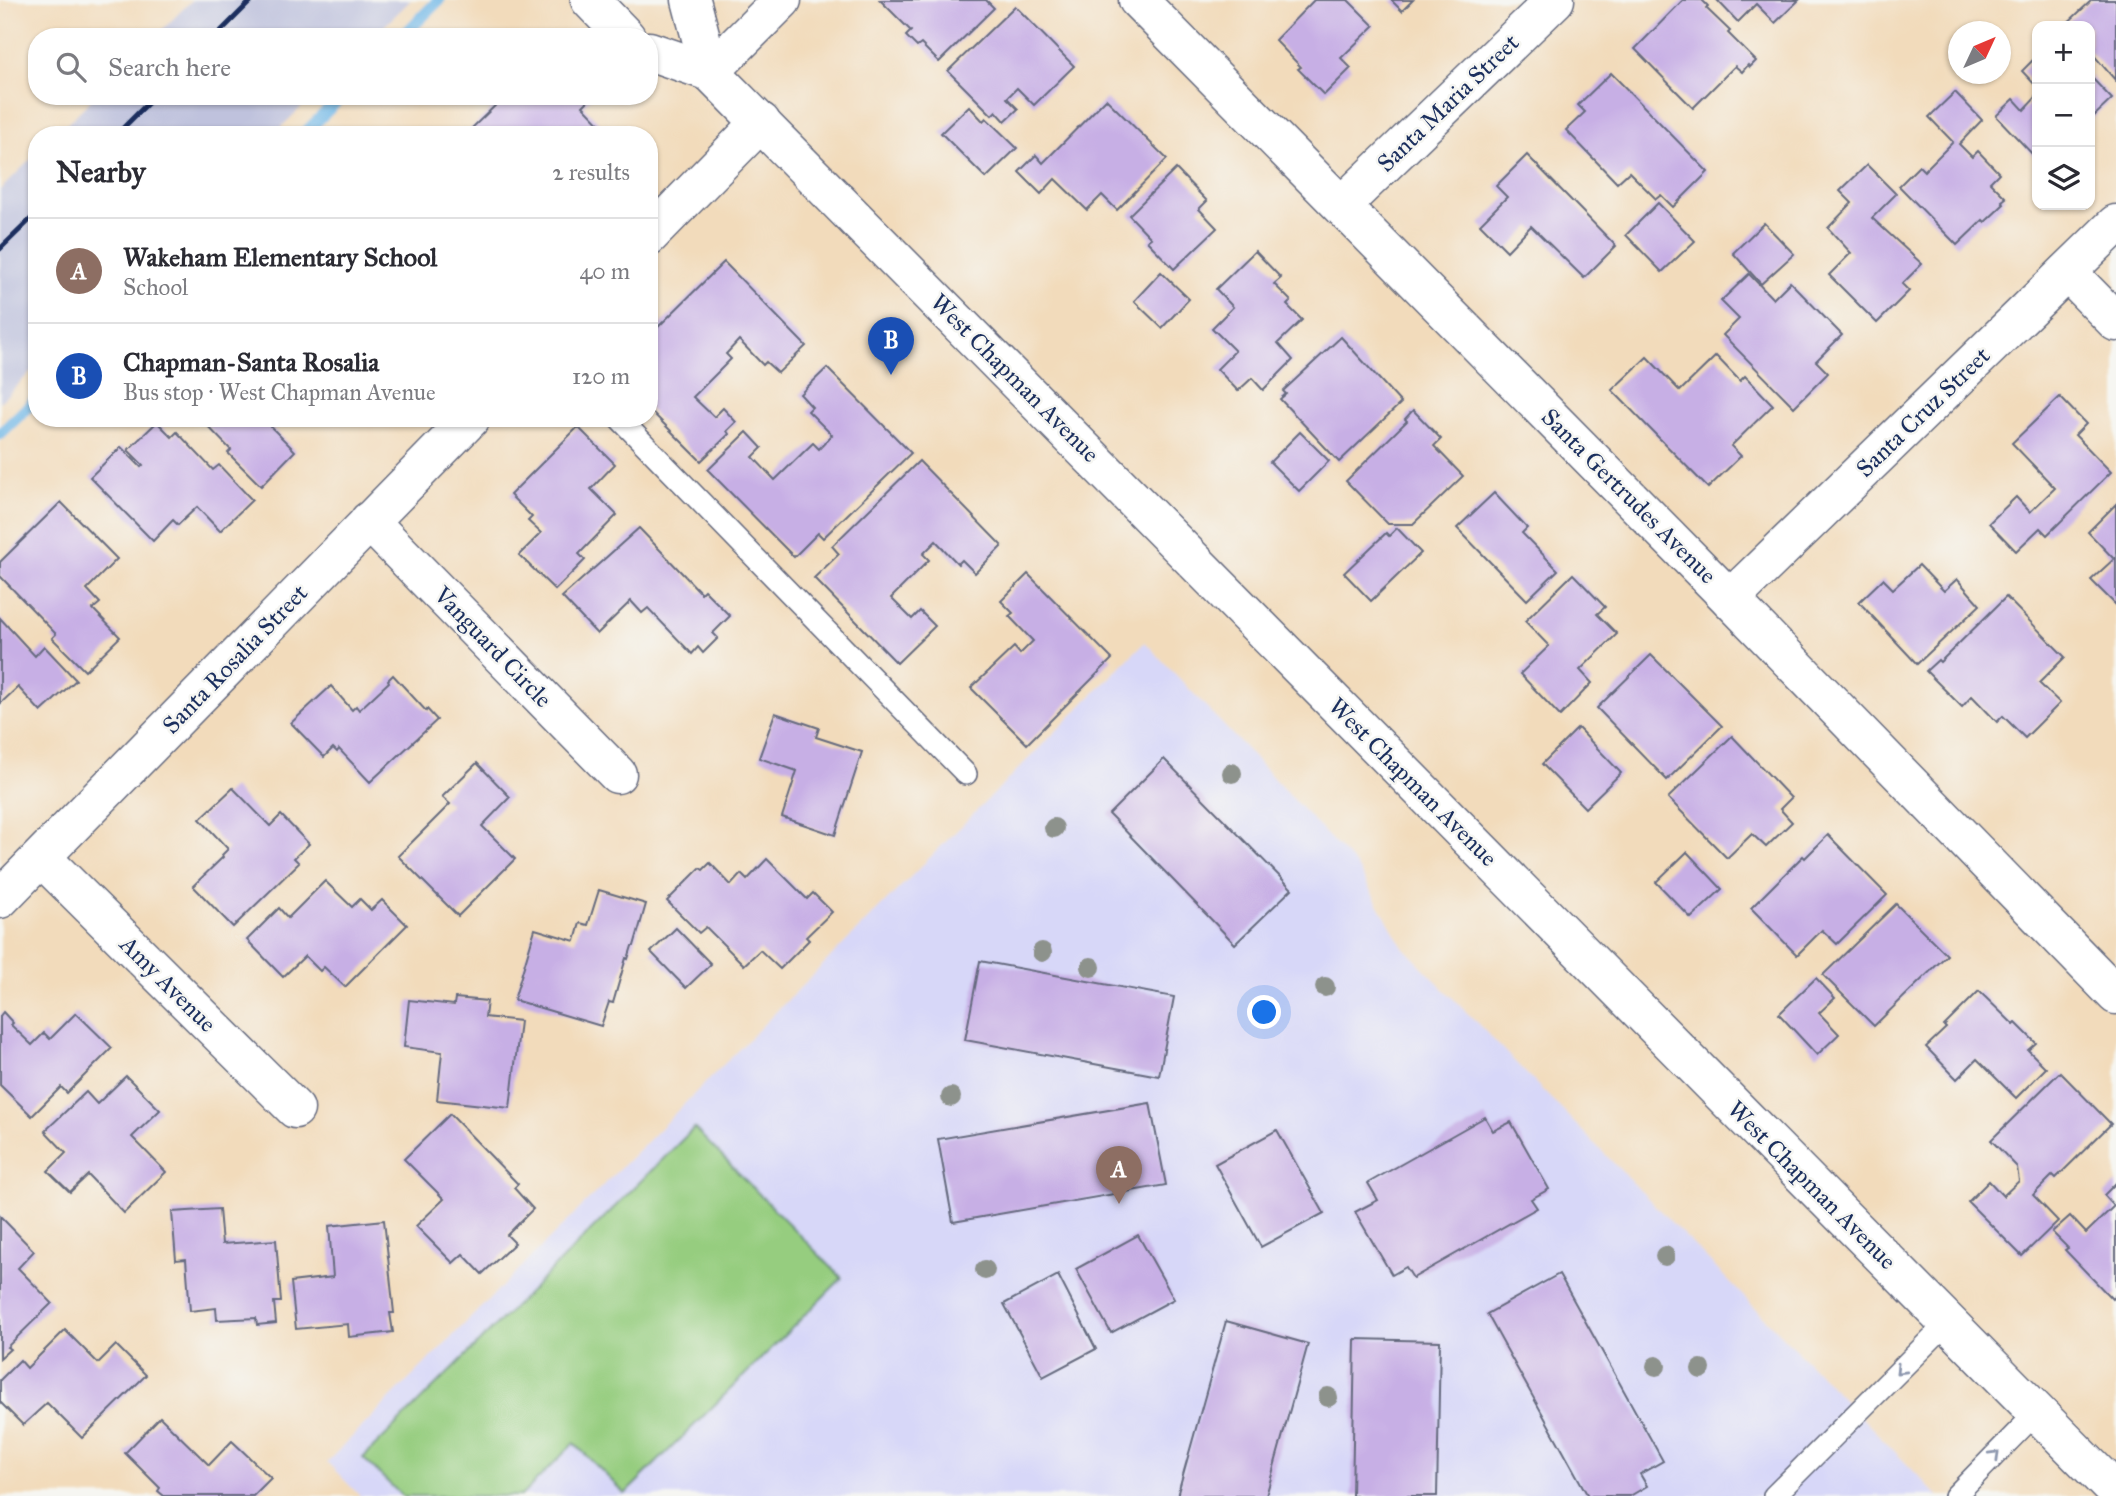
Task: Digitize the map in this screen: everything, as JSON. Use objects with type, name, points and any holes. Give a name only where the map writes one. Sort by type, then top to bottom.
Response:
[{"type":"street","points":[[590,0],[617,28]]},
{"type":"street","points":[[691,0],[710,72]]},
{"type":"street","points":[[710,72],[782,0]]},
{"type":"street","name":"Santa Gertrudes Avenue","points":[[1138,0],[1730,599],[2116,995]]},
{"type":"street","name":"Santa Maria Street","points":[[1342,205],[1555,0]]},
{"type":"street","name":"West Chapman Avenue","points":[[658,54],[710,72],[761,122],[1948,1322],[2111,1492]]},
{"type":"street","points":[[658,227],[761,122]]},
{"type":"street","name":"Santa Cruz Street","points":[[1730,599],[2116,224]]},
{"type":"street","points":[[2067,272],[2116,322]]},
{"type":"street","name":"Santa Rosalia Street","points":[[0,899],[462,427]]},
{"type":"street","name":"Vanguard Circle","points":[[369,521],[617,774]]},
{"type":"street","name":"Amy Avenue","points":[[42,858],[295,1109]]},
{"type":"lane","points":[[628,427],[966,774]]},
{"type":"lane","points":[[1774,1496],[1948,1322]]},
{"type":"lane","points":[[1955,1496],[2036,1413]]},
{"type":"shaded area","points":[[192,0],[411,0],[382,28],[164,28]]},
{"type":"shaded area","points":[[86,105],[304,105],[282,126],[65,126]]},
{"type":"shaded area","points":[[28,162],[28,375],[0,402],[0,190]]},
{"type":"shaded area","points":[[1145,642],[1357,867],[1402,946],[1938,1496],[360,1496],[327,1462]]},
{"type":"green space","points":[[694,1128],[842,1278],[625,1494],[574,1443],[521,1496],[402,1496],[363,1458]]},
{"type":"building","points":[[880,0],[986,0],[994,8],[939,62],[921,44],[917,47],[906,36],[911,31]]},
{"type":"building","points":[[1314,0],[1348,0],[1374,26],[1341,58],[1351,68],[1324,95],[1298,69],[1301,67],[1275,40]]},
{"type":"building","points":[[1391,0],[1413,0],[1402,11]]},
{"type":"building","points":[[1683,0],[1702,0],[1708,6],[1706,8],[1730,31],[1728,33],[1756,61],[1742,72],[1735,66],[1693,108],[1635,49]]},
{"type":"building","points":[[1717,0],[1799,0],[1775,23],[1756,4],[1738,22]]},
{"type":"building","points":[[2092,0],[2116,0],[2116,81],[2095,57],[2095,21],[2069,21]]},
{"type":"building","points":[[1015,6],[1074,66],[1034,105],[1017,88],[1007,98],[1018,109],[1005,121],[996,111],[992,115],[948,71]]},
{"type":"building","points":[[2032,61],[2032,82],[2022,71]]},
{"type":"building","points":[[1611,73],[1708,172],[1673,207],[1661,195],[1656,199],[1629,172],[1617,183],[1566,130],[1585,112],[1578,105]]},
{"type":"building","points":[[2095,81],[2112,99],[2095,115]]},
{"type":"building","points":[[1955,92],[1982,120],[1959,144],[1972,157],[1978,151],[1999,173],[1990,182],[2006,198],[2002,201],[2004,204],[1957,245],[1899,186],[1919,166],[1924,171],[1953,142],[1929,117]]},
{"type":"building","points":[[1106,99],[1167,159],[1117,210],[1102,195],[1087,210],[1055,179],[1041,194],[1019,172],[1036,155],[1043,163]]},
{"type":"building","points":[[2014,99],[2024,110],[2032,101],[2032,154],[1996,116]]},
{"type":"building","points":[[496,105],[584,105],[602,126],[474,126]]},
{"type":"building","points":[[969,106],[983,121],[986,118],[1017,148],[986,178],[941,133]]},
{"type":"building","points":[[1527,155],[1616,246],[1584,278],[1531,226],[1507,251],[1480,224],[1507,197],[1496,186]]},
{"type":"building","points":[[1867,165],[1896,194],[1872,218],[1922,264],[1902,284],[1909,291],[1877,323],[1829,275],[1851,253],[1828,228],[1852,203],[1840,191]]},
{"type":"building","points":[[1176,169],[1207,201],[1199,209],[1217,228],[1174,269],[1147,241],[1151,238],[1129,215]]},
{"type":"building","points":[[1658,203],[1695,241],[1662,272],[1626,235]]},
{"type":"building","points":[[1764,223],[1794,254],[1761,284],[1733,253]]},
{"type":"building","points":[[1255,251],[1281,278],[1274,284],[1291,301],[1287,305],[1302,320],[1278,343],[1293,360],[1263,390],[1252,378],[1238,391],[1217,369],[1235,351],[1212,328],[1233,307],[1216,289]]},
{"type":"building","points":[[724,262],[806,346],[778,373],[766,362],[763,365],[739,340],[726,354],[731,359],[693,397],[714,417],[723,408],[736,422],[727,431],[729,434],[701,461],[658,418],[658,327]]},
{"type":"building","points":[[1161,272],[1189,299],[1162,328],[1134,301]]},
{"type":"building","points":[[1749,274],[1773,299],[1790,282],[1842,335],[1816,361],[1828,373],[1794,407],[1723,335],[1739,319],[1721,301]]},
{"type":"building","points":[[1341,337],[1401,403],[1339,462],[1280,399],[1286,394],[1283,391]]},
{"type":"building","points":[[1716,356],[1740,381],[1745,376],[1773,405],[1731,446],[1741,456],[1708,488],[1612,390],[1647,357],[1680,391]]},
{"type":"building","points":[[827,368],[911,453],[823,538],[818,533],[794,557],[708,470],[747,432],[762,448],[753,457],[775,480],[813,443],[819,449],[832,435],[808,411],[812,407],[800,394]]},
{"type":"building","points":[[2060,397],[2086,424],[2075,435],[2111,472],[2047,535],[2040,528],[2016,551],[1989,523],[2016,497],[2030,512],[2055,488],[2012,443]]},
{"type":"building","points":[[1413,410],[1441,439],[1434,446],[1463,476],[1413,524],[1388,524],[1346,481],[1407,421],[1405,419]]},
{"type":"building","points":[[152,427],[162,427],[172,437],[177,432],[213,470],[219,465],[252,500],[220,531],[197,507],[178,525],[173,520],[153,541],[90,477],[121,447],[141,467],[143,465],[128,450]]},
{"type":"building","points":[[209,427],[271,427],[295,451],[261,486],[228,453],[231,450]]},
{"type":"building","points":[[578,427],[615,464],[591,489],[617,515],[579,554],[585,560],[555,590],[519,555],[541,533],[528,521],[532,517],[510,495]]},
{"type":"building","points":[[1300,432],[1329,461],[1299,491],[1270,462]]},
{"type":"building","points":[[919,461],[1002,546],[975,573],[962,560],[958,564],[936,541],[923,554],[929,560],[891,598],[912,619],[920,611],[935,626],[897,663],[814,578],[839,554],[832,546]]},
{"type":"building","points":[[1494,493],[1527,528],[1522,533],[1558,570],[1527,600],[1457,528]]},
{"type":"building","points":[[61,502],[117,559],[87,589],[100,603],[93,609],[120,637],[85,671],[52,638],[56,634],[0,576],[0,562]]},
{"type":"building","points":[[2116,504],[2116,605],[2091,580],[2114,559],[2088,532]]},
{"type":"building","points":[[639,528],[701,593],[704,590],[730,616],[713,633],[718,638],[703,653],[698,647],[692,654],[648,608],[642,613],[631,601],[597,634],[562,597]]},
{"type":"building","points":[[1397,528],[1421,553],[1371,601],[1344,573],[1386,533],[1389,536]]},
{"type":"building","points":[[1919,565],[1944,591],[1957,579],[1980,605],[1917,664],[1859,602],[1883,579],[1893,589]]},
{"type":"building","points":[[1028,574],[1112,659],[1027,744],[971,688],[1014,647],[1020,654],[1033,641],[1009,616],[1013,613],[1001,601]]},
{"type":"building","points":[[1573,574],[1605,607],[1597,614],[1617,634],[1580,670],[1592,683],[1560,716],[1520,674],[1549,646],[1525,621]]},
{"type":"building","points":[[2006,597],[2065,657],[2039,683],[2060,703],[2025,738],[2003,716],[1997,722],[1972,696],[1962,707],[1926,671],[1938,660],[1940,662]]},
{"type":"building","points":[[0,618],[35,656],[44,646],[76,680],[41,712],[18,687],[0,704]]},
{"type":"building","points":[[1651,655],[1722,726],[1667,780],[1597,708]]},
{"type":"building","points":[[393,675],[437,720],[370,782],[339,749],[337,752],[333,748],[324,757],[291,723],[331,686],[352,710],[356,706],[359,710]]},
{"type":"building","points":[[775,713],[819,728],[816,737],[862,752],[835,835],[782,817],[797,771],[759,758]]},
{"type":"building","points":[[1578,728],[1621,773],[1585,808],[1542,764]]},
{"type":"building","points":[[1732,736],[1791,798],[1780,809],[1792,822],[1766,847],[1752,834],[1727,858],[1668,798]]},
{"type":"building","points":[[1164,759],[1292,889],[1235,944],[1109,814]]},
{"type":"building","points":[[477,763],[510,797],[482,826],[515,859],[458,916],[398,856],[450,804],[442,797]]},
{"type":"building","points":[[233,788],[270,826],[281,815],[309,844],[294,858],[299,863],[233,927],[193,886],[228,849],[200,819]]},
{"type":"building","points":[[1828,835],[1887,895],[1837,944],[1822,930],[1797,955],[1751,908]]},
{"type":"building","points":[[1687,852],[1722,889],[1691,918],[1656,882]]},
{"type":"building","points":[[767,859],[807,899],[813,893],[832,912],[806,937],[809,940],[780,969],[760,950],[744,965],[706,927],[699,933],[667,901],[700,868],[703,870],[710,863],[731,885],[741,874],[747,880]]},
{"type":"building","points":[[325,881],[352,907],[360,899],[371,910],[382,900],[407,925],[345,987],[324,967],[320,971],[305,956],[283,977],[247,940],[279,908],[288,918]]},
{"type":"building","points":[[599,890],[646,904],[613,1003],[609,1002],[601,1026],[514,1000],[535,929],[575,941],[580,923],[588,925]]},
{"type":"building","points":[[1896,904],[1947,955],[1874,1026],[1823,975]]},
{"type":"building","points":[[676,928],[711,964],[686,988],[651,952]]},
{"type":"building","points":[[980,961],[1174,997],[1159,1076],[965,1040]]},
{"type":"building","points":[[1816,978],[1835,998],[1819,1013],[1839,1034],[1817,1055],[1779,1014]]},
{"type":"building","points":[[1979,991],[2036,1043],[2028,1050],[2046,1068],[2016,1098],[1977,1059],[1957,1079],[1926,1047]]},
{"type":"building","points":[[455,998],[487,1001],[485,1017],[520,1021],[510,1108],[437,1100],[442,1052],[404,1047],[409,1000],[454,1005]]},
{"type":"building","points":[[3,1012],[13,1023],[11,1025],[32,1045],[44,1033],[50,1039],[76,1013],[112,1048],[67,1093],[61,1087],[32,1116],[0,1085],[0,1016]]},
{"type":"building","points":[[2060,1072],[2111,1124],[2056,1178],[2053,1175],[2033,1195],[2058,1221],[2022,1256],[1968,1202],[1989,1181],[2003,1196],[2019,1181],[2017,1167],[1991,1140]]},
{"type":"building","points":[[126,1076],[160,1110],[132,1137],[166,1172],[124,1213],[88,1175],[70,1192],[48,1171],[66,1153],[45,1131],[86,1092],[97,1104]]},
{"type":"building","points":[[1150,1103],[1166,1185],[953,1222],[938,1139]]},
{"type":"building","points":[[450,1114],[518,1184],[514,1188],[533,1209],[507,1235],[515,1243],[482,1274],[463,1254],[453,1263],[416,1226],[444,1199],[404,1159]]},
{"type":"building","points":[[1485,1117],[1493,1131],[1511,1122],[1549,1189],[1531,1199],[1537,1208],[1413,1278],[1406,1267],[1392,1275],[1355,1212],[1378,1200],[1368,1183]]},
{"type":"building","points":[[1277,1130],[1324,1213],[1261,1247],[1215,1164]]},
{"type":"building","points":[[2116,1183],[2116,1295],[2112,1299],[2065,1250],[2068,1248],[2052,1232],[2070,1216],[2086,1233],[2114,1206],[2104,1195]]},
{"type":"building","points":[[219,1209],[222,1244],[276,1240],[281,1302],[274,1302],[276,1323],[257,1325],[256,1318],[217,1320],[216,1308],[190,1311],[186,1259],[176,1260],[172,1212]]},
{"type":"building","points":[[0,1216],[34,1251],[18,1268],[52,1303],[7,1347],[10,1349],[0,1358]]},
{"type":"building","points":[[384,1220],[394,1313],[390,1313],[393,1332],[349,1337],[348,1324],[296,1329],[291,1282],[333,1277],[329,1226]]},
{"type":"building","points":[[1138,1235],[1174,1299],[1111,1333],[1076,1269]]},
{"type":"building","points":[[1559,1274],[1663,1461],[1640,1474],[1647,1486],[1630,1496],[1588,1496],[1487,1314]]},
{"type":"building","points":[[1058,1275],[1096,1349],[1043,1377],[1004,1304]]},
{"type":"building","points":[[1226,1321],[1308,1344],[1266,1496],[1177,1496]]},
{"type":"building","points":[[65,1330],[98,1363],[116,1345],[146,1375],[82,1438],[47,1403],[23,1425],[0,1402],[0,1380],[20,1360],[27,1368]]},
{"type":"building","points":[[1355,1339],[1440,1341],[1437,1496],[1352,1496]]},
{"type":"building","points":[[160,1417],[209,1465],[232,1441],[271,1478],[253,1496],[164,1496],[158,1491],[160,1488],[125,1453]]},
{"type":"waterway","points":[[411,28],[439,0]]},
{"type":"waterway","points":[[312,126],[333,105]]},
{"type":"waterway","points":[[0,434],[28,407]]},
{"type":"railway","points":[[224,28],[252,0]]},
{"type":"railway","points":[[125,126],[146,105]]},
{"type":"railway","points":[[0,249],[28,222]]},
{"type":"place","name":"Chapman-Santa Rosalia","points":[[891,375]]},
{"type":"place","name":"Wakeham Elementary School","points":[[1119,1204]]}]
